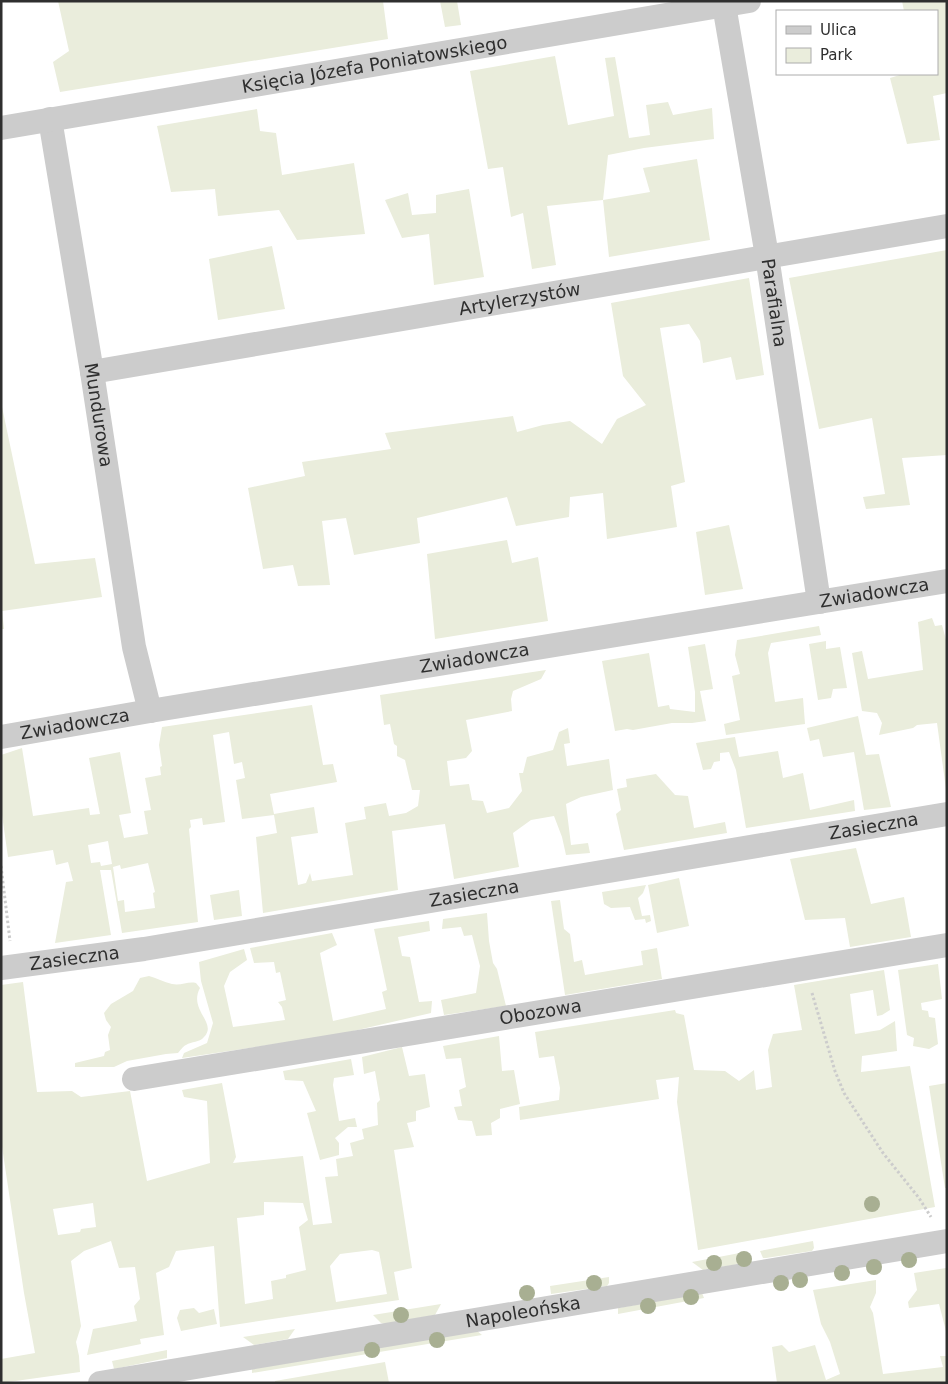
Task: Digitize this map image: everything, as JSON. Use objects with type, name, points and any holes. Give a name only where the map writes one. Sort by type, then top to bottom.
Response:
[{"type":"street","name":"Księcia Józefa Poniatowskiego","points":[[1,128],[749,1]]},
{"type":"street","name":"Parafialna","points":[[724,5],[767,256],[819,602]]},
{"type":"street","name":"Mundurowa","points":[[50,119],[92,372],[134,647],[150,711]]},
{"type":"street","name":"Artylerzystów","points":[[92,372],[947,226]]},
{"type":"street","name":"Zwiadowcza","points":[[1,737],[947,581]]},
{"type":"street","name":"Zasieczna","points":[[1,968],[144,949],[947,814]]},
{"type":"street","name":"Obozowa","points":[[134,1079],[947,945]]},
{"type":"street","name":"Napoleońska","points":[[100,1383],[947,1241]]},
{"type":"path","points":[[1,866],[10,942]]},
{"type":"path","points":[[805,968],[835,1071],[844,1094],[883,1153],[920,1198],[931,1217]]},
{"type":"green space","points":[[58,1],[383,1],[388,39],[60,92],[53,62],[69,51]]},
{"type":"green space","points":[[440,1],[457,1],[461,25],[445,27]]},
{"type":"green space","points":[[902,1],[947,1],[947,93],[933,96],[940,140],[907,144],[890,78],[900,75],[938,75],[938,10],[904,10]]},
{"type":"green space","points":[[555,56],[568,125],[614,116],[605,58],[615,57],[629,138],[650,135],[646,105],[668,102],[673,115],[712,108],[714,139],[644,148],[608,155],[603,200],[547,206],[556,265],[532,269],[523,213],[511,217],[503,167],[488,169],[470,71]]},
{"type":"green space","points":[[257,109],[260,131],[276,133],[282,175],[354,163],[365,234],[297,240],[279,210],[218,216],[215,189],[171,192],[157,126]]},
{"type":"green space","points":[[697,159],[710,240],[609,257],[603,200],[650,192],[643,168]]},
{"type":"green space","points":[[469,189],[484,277],[434,285],[429,234],[402,238],[385,200],[408,193],[412,215],[436,213],[436,195]]},
{"type":"green space","points":[[272,246],[285,309],[218,320],[209,259]]},
{"type":"green space","points":[[947,250],[947,455],[902,458],[910,505],[866,509],[863,497],[885,494],[872,418],[819,429],[789,278]]},
{"type":"green space","points":[[749,278],[764,375],[736,380],[731,357],[703,363],[700,341],[689,324],[660,328],[685,482],[671,486],[677,527],[607,539],[603,493],[570,497],[569,517],[516,526],[507,497],[417,518],[420,543],[354,555],[346,518],[322,521],[330,585],[298,586],[293,565],[263,569],[248,488],[305,476],[302,462],[391,449],[385,433],[513,416],[517,432],[543,425],[570,421],[602,444],[617,419],[646,405],[623,376],[611,303]]},
{"type":"green space","points":[[1,402],[35,564],[95,558],[102,597],[2,611],[4,629],[1,629]]},
{"type":"green space","points":[[729,525],[743,589],[705,595],[696,532]]},
{"type":"green space","points":[[507,540],[512,563],[538,557],[548,621],[435,639],[427,554]]},
{"type":"green space","points":[[932,618],[935,626],[942,625],[947,643],[946,789],[937,723],[917,725],[913,728],[879,735],[882,723],[877,713],[862,711],[852,653],[862,651],[868,679],[923,670],[918,622]]},
{"type":"green space","points":[[819,626],[821,635],[771,643],[768,653],[775,702],[803,698],[805,724],[726,735],[724,724],[740,720],[732,676],[740,674],[735,655],[737,640]]},
{"type":"green space","points":[[826,641],[826,649],[840,647],[847,688],[833,689],[831,698],[818,700],[809,644]]},
{"type":"green space","points":[[705,644],[713,689],[700,691],[706,721],[672,723],[633,730],[615,731],[602,661],[649,653],[658,707],[669,705],[670,709],[695,712],[695,692],[688,647]]},
{"type":"green space","points":[[546,670],[541,679],[513,691],[511,699],[512,711],[466,720],[472,751],[466,758],[447,761],[450,786],[469,784],[472,800],[483,801],[487,813],[509,808],[522,791],[519,773],[523,773],[527,757],[553,750],[559,732],[568,728],[570,743],[564,744],[567,766],[609,759],[613,790],[581,797],[566,804],[571,845],[588,843],[590,853],[566,855],[554,816],[531,820],[513,833],[519,867],[454,879],[445,824],[392,831],[398,890],[263,913],[256,837],[277,833],[274,815],[242,819],[236,780],[245,778],[242,762],[234,764],[229,732],[213,735],[225,822],[203,825],[202,818],[190,820],[191,827],[189,829],[198,922],[122,933],[111,870],[100,870],[111,935],[55,943],[66,882],[73,881],[68,862],[56,865],[53,850],[8,857],[1,808],[1,755],[22,748],[33,816],[89,808],[90,815],[100,814],[89,758],[120,752],[131,813],[119,815],[124,838],[148,834],[144,811],[151,810],[145,778],[161,775],[160,767],[162,766],[159,745],[162,727],[312,705],[323,765],[333,764],[337,782],[270,794],[274,814],[314,807],[318,833],[291,837],[298,885],[306,883],[310,873],[312,881],[353,875],[345,823],[366,819],[364,807],[386,803],[389,816],[406,813],[418,806],[420,790],[412,790],[405,760],[397,756],[397,746],[394,744],[390,724],[384,725],[380,695]],"holes":[[[108,841],[112,864],[101,866],[100,862],[91,863],[88,845]],[[148,863],[155,892],[153,893],[155,908],[125,912],[124,900],[118,901],[113,867],[120,865],[121,869]]]},
{"type":"green space","points":[[858,716],[866,755],[879,754],[891,807],[864,810],[854,752],[823,757],[819,739],[810,741],[807,728]]},
{"type":"green space","points":[[735,737],[739,757],[778,751],[783,778],[803,773],[810,810],[854,800],[855,811],[746,828],[736,770],[729,752],[720,753],[720,761],[714,762],[711,769],[703,770],[696,743]]},
{"type":"green space","points":[[656,774],[675,795],[688,796],[694,828],[725,822],[727,833],[624,850],[616,814],[621,810],[617,789],[627,787],[626,779]]},
{"type":"green space","points":[[856,848],[871,904],[904,897],[911,937],[850,947],[845,918],[805,920],[790,859]]},
{"type":"green space","points":[[679,878],[689,926],[657,933],[648,885]]},
{"type":"green space","points":[[646,885],[643,893],[638,898],[642,916],[650,915],[651,921],[646,923],[645,919],[635,920],[630,907],[611,908],[604,904],[602,892]]},
{"type":"green space","points":[[239,890],[242,916],[214,920],[210,895]]},
{"type":"green space","points":[[560,900],[564,929],[570,934],[574,962],[582,960],[585,975],[643,965],[641,951],[657,948],[662,979],[565,995],[551,901]]},
{"type":"green space","points":[[487,913],[493,963],[497,969],[506,1006],[444,1015],[441,1000],[476,993],[480,966],[472,935],[464,936],[461,927],[442,929],[443,919]]},
{"type":"green space","points":[[429,921],[430,931],[398,937],[402,956],[410,957],[419,1002],[432,1001],[431,1013],[336,1035],[182,1058],[184,1053],[207,1043],[213,1023],[201,981],[199,962],[244,949],[247,960],[230,972],[224,986],[233,1027],[285,1020],[282,1007],[278,1002],[286,1000],[280,972],[276,973],[274,962],[254,963],[250,948],[332,933],[337,945],[320,953],[333,1021],[386,1009],[382,992],[387,990],[374,929]]},
{"type":"green space","points":[[938,964],[942,999],[921,1003],[922,1010],[928,1011],[929,1017],[935,1018],[938,1044],[929,1049],[913,1046],[914,1038],[907,1035],[898,970]]},
{"type":"green space","points":[[884,970],[890,1010],[877,1016],[873,990],[850,994],[855,1034],[880,1030],[895,1021],[897,1051],[862,1056],[861,1072],[910,1066],[935,1207],[698,1250],[677,1102],[679,1077],[656,1080],[659,1099],[520,1120],[519,1107],[559,1100],[560,1088],[554,1056],[539,1058],[535,1032],[675,1010],[676,1013],[684,1015],[694,1070],[725,1071],[739,1081],[754,1070],[756,1090],[772,1087],[768,1050],[773,1034],[802,1030],[794,985]]},
{"type":"green space","points":[[149,976],[172,984],[196,983],[200,988],[197,996],[198,1003],[208,1027],[204,1037],[185,1046],[178,1053],[127,1061],[114,1067],[75,1067],[75,1063],[104,1056],[105,1052],[110,1050],[108,1035],[111,1027],[104,1013],[111,1004],[133,991],[140,978]]},
{"type":"green space","points":[[23,982],[37,1092],[72,1091],[81,1097],[130,1091],[147,1181],[210,1163],[207,1101],[184,1097],[182,1090],[222,1083],[236,1157],[233,1163],[303,1156],[313,1225],[332,1223],[325,1177],[338,1176],[336,1159],[353,1156],[350,1143],[364,1139],[362,1129],[378,1125],[377,1103],[380,1100],[375,1071],[364,1074],[362,1057],[402,1047],[409,1076],[425,1074],[430,1107],[416,1111],[416,1121],[407,1123],[414,1147],[394,1150],[412,1268],[394,1272],[399,1300],[220,1327],[214,1246],[176,1251],[169,1267],[156,1273],[164,1335],[140,1339],[141,1344],[87,1355],[93,1329],[137,1321],[134,1306],[140,1299],[135,1267],[119,1268],[111,1241],[84,1251],[71,1261],[81,1326],[76,1342],[80,1372],[1,1383],[1,1359],[35,1353],[1,1140],[1,985]],"holes":[[[264,1202],[303,1203],[308,1220],[299,1227],[306,1270],[286,1275],[286,1278],[271,1281],[273,1299],[245,1304],[237,1218],[264,1215]],[[93,1203],[96,1227],[81,1229],[80,1232],[58,1235],[53,1209]],[[372,1250],[379,1252],[387,1294],[336,1302],[330,1266],[340,1254]]]},
{"type":"green space","points":[[499,1036],[502,1071],[514,1070],[520,1104],[500,1109],[500,1118],[491,1123],[492,1135],[476,1136],[472,1121],[458,1120],[454,1107],[462,1106],[459,1090],[466,1087],[461,1058],[446,1059],[443,1046]]},
{"type":"green space","points":[[351,1059],[354,1075],[334,1078],[333,1085],[339,1121],[355,1118],[357,1127],[348,1127],[335,1138],[339,1143],[339,1155],[320,1160],[307,1113],[316,1111],[303,1081],[285,1080],[283,1071]]},
{"type":"green space","points":[[947,1083],[947,1188],[945,1188],[929,1086]]},
{"type":"green space","points":[[813,1241],[814,1248],[812,1251],[763,1258],[760,1251]]},
{"type":"green space","points":[[745,1252],[752,1262],[703,1270],[692,1262]]},
{"type":"green space","points":[[946,1268],[947,1335],[939,1304],[909,1308],[908,1302],[917,1290],[914,1273]]},
{"type":"green space","points":[[609,1277],[607,1286],[551,1294],[550,1286]]},
{"type":"green space","points":[[876,1280],[876,1293],[870,1307],[873,1313],[883,1374],[943,1367],[940,1356],[947,1356],[947,1383],[777,1383],[772,1347],[782,1345],[789,1352],[815,1345],[826,1380],[840,1374],[830,1342],[821,1324],[813,1290]]},
{"type":"green space","points":[[702,1293],[704,1298],[618,1314],[618,1308]]},
{"type":"green space","points":[[441,1304],[435,1315],[385,1324],[381,1323],[373,1315]]},
{"type":"green space","points":[[194,1308],[199,1313],[214,1309],[217,1324],[181,1331],[177,1318],[180,1310]]},
{"type":"green space","points":[[295,1329],[288,1339],[254,1345],[243,1337]]},
{"type":"green space","points":[[476,1330],[482,1335],[252,1373],[252,1369]]},
{"type":"green space","points":[[167,1350],[167,1358],[114,1369],[112,1361]]},
{"type":"green space","points":[[385,1362],[389,1383],[275,1383],[275,1381]]}]
